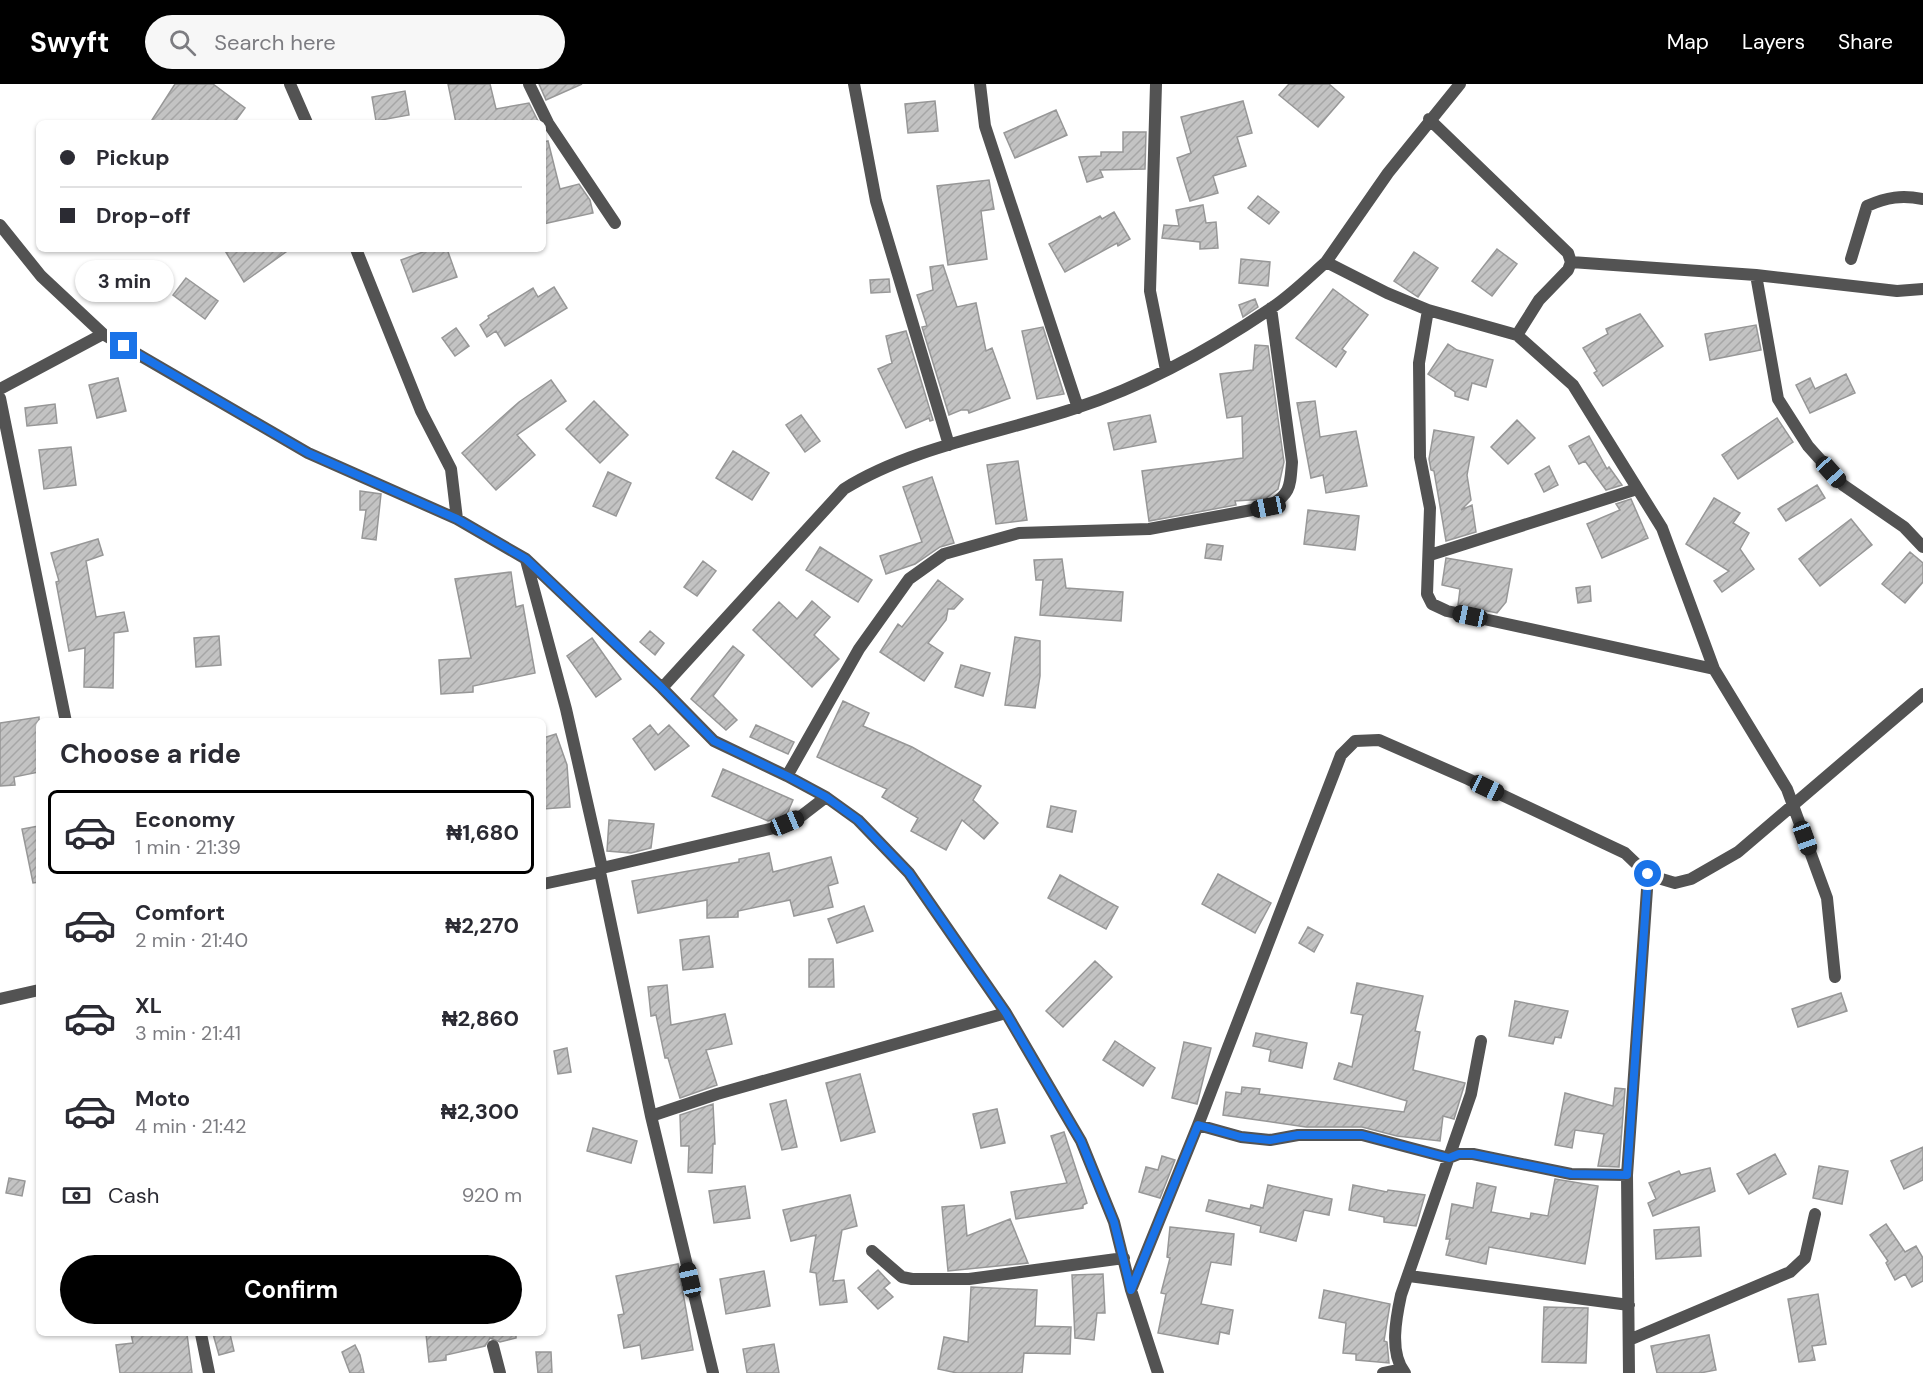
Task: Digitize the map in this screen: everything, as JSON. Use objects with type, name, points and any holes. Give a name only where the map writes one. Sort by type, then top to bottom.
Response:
[{"type":"street","points":[[290,84],[306,120]]},
{"type":"street","points":[[529,84],[544,120]]},
{"type":"street","points":[[854,84],[876,201],[949,445]]},
{"type":"street","points":[[980,84],[985,126],[1078,408]]},
{"type":"street","points":[[1156,84],[1150,291],[1166,370]]},
{"type":"street","points":[[662,688],[844,489],[865,476],[949,445],[1078,408],[1166,370],[1271,308],[1326,262],[1429,119],[1460,84]]},
{"type":"street","points":[[1429,119],[1568,253],[1571,262],[1568,270],[1539,300],[1517,335]]},
{"type":"street","points":[[546,124],[615,223]]},
{"type":"street","points":[[1851,259],[1867,206],[1882,199],[1903,196],[1923,199]]},
{"type":"street","points":[[0,225],[41,276],[103,334],[308,453],[457,519],[526,559],[662,688],[714,741],[826,797],[858,820],[909,873],[1006,1013],[1081,1141],[1114,1222],[1131,1290],[1158,1373]]},
{"type":"street","points":[[357,252],[421,411],[451,469],[457,519]]},
{"type":"street","points":[[1326,262],[1387,293],[1428,310],[1517,335],[1573,385],[1662,528],[1714,669],[1787,789],[1827,898],[1835,977]]},
{"type":"street","points":[[1571,262],[1756,275],[1897,291],[1923,289]]},
{"type":"street","points":[[1756,275],[1778,399],[1808,446],[1843,485],[1904,527],[1923,546]]},
{"type":"street","points":[[787,776],[858,649],[909,579],[944,554],[1019,533],[1149,530],[1268,507],[1285,497],[1291,483],[1292,462],[1271,308]]},
{"type":"street","points":[[1428,310],[1419,363],[1420,445],[1430,508],[1427,594],[1432,604],[1447,611],[1714,669]]},
{"type":"street","points":[[0,389],[103,334]]},
{"type":"street","points":[[0,398],[65,718]]},
{"type":"street","points":[[1430,555],[1637,489]]},
{"type":"street","points":[[526,559],[566,710],[651,1116],[713,1373]]},
{"type":"street","points":[[1131,1290],[1198,1125],[1341,755],[1355,741],[1379,740],[1468,779],[1624,853],[1648,874],[1675,883],[1691,879],[1738,852],[1923,694]]},
{"type":"street","points":[[546,883],[774,828],[800,817],[826,797]]},
{"type":"street","points":[[1629,1373],[1627,1175],[1648,874]]},
{"type":"street","points":[[0,999],[36,991]]},
{"type":"street","points":[[651,1116],[717,1094],[1006,1013]]},
{"type":"street","points":[[1383,1373],[1404,1371],[1397,1355],[1395,1322],[1401,1295],[1410,1276],[1471,1094],[1481,1041]]},
{"type":"street","points":[[1198,1125],[1241,1137],[1270,1140],[1298,1135],[1362,1135],[1449,1158],[1459,1154],[1473,1154],[1571,1174],[1627,1175]]},
{"type":"street","points":[[1629,1340],[1790,1272],[1805,1258],[1815,1214]]},
{"type":"street","points":[[872,1251],[902,1277],[912,1279],[969,1279],[1124,1258]]},
{"type":"street","points":[[1410,1276],[1629,1305]]},
{"type":"street","points":[[201,1336],[209,1373]]},
{"type":"street","points":[[493,1346],[500,1373]]},
{"type":"building","points":[[175,84],[213,84],[245,108],[236,120],[152,120]]},
{"type":"building","points":[[448,84],[490,84],[496,109],[529,103],[538,120],[455,120]]},
{"type":"building","points":[[539,84],[582,84],[546,100]]},
{"type":"building","points":[[1289,84],[1329,84],[1344,97],[1318,127],[1279,95]]},
{"type":"building","points":[[405,91],[409,115],[376,120],[372,97]]},
{"type":"building","points":[[935,101],[938,131],[908,133],[905,104]]},
{"type":"building","points":[[1243,101],[1252,133],[1237,137],[1246,166],[1213,176],[1218,193],[1190,201],[1177,158],[1191,153],[1181,117]]},
{"type":"building","points":[[1056,110],[1067,135],[1015,158],[1004,133]]},
{"type":"building","points":[[1123,132],[1146,132],[1145,169],[1100,170],[1103,177],[1087,182],[1079,157],[1101,156],[1101,152],[1123,152]]},
{"type":"building","points":[[546,141],[548,141],[560,189],[579,184],[590,200],[593,213],[546,223]]},
{"type":"building","points":[[989,180],[994,209],[981,211],[987,259],[948,265],[937,186]]},
{"type":"building","points":[[1258,196],[1279,212],[1269,224],[1248,208]]},
{"type":"building","points":[[1203,205],[1206,223],[1216,222],[1218,248],[1200,249],[1200,242],[1162,238],[1164,225],[1179,226],[1176,210]]},
{"type":"building","points":[[1114,212],[1130,239],[1118,246],[1117,243],[1065,272],[1049,244],[1100,216],[1102,219]]},
{"type":"building","points":[[1497,249],[1517,264],[1492,296],[1472,281]]},
{"type":"building","points":[[226,252],[286,252],[244,282]]},
{"type":"building","points":[[423,252],[448,252],[457,277],[413,292],[401,260]]},
{"type":"building","points":[[1414,252],[1438,268],[1418,297],[1394,281]]},
{"type":"building","points":[[1241,259],[1270,262],[1268,286],[1239,283]]},
{"type":"building","points":[[943,265],[957,307],[976,303],[986,351],[992,348],[1010,398],[969,413],[968,410],[961,410],[949,415],[922,327],[927,326],[917,295],[933,290],[930,267]]},
{"type":"building","points":[[186,278],[218,301],[205,319],[173,295]]},
{"type":"building","points":[[889,279],[890,292],[871,293],[870,280]]},
{"type":"building","points":[[554,287],[567,308],[505,346],[496,331],[487,337],[480,325],[489,318],[488,316],[533,288],[538,297]]},
{"type":"building","points":[[1333,289],[1368,315],[1342,349],[1346,352],[1336,367],[1296,338]]},
{"type":"building","points":[[1255,299],[1258,307],[1243,317],[1239,305]]},
{"type":"building","points":[[1640,314],[1663,346],[1603,386],[1594,373],[1597,371],[1583,348],[1608,334],[1606,329]]},
{"type":"building","points":[[1756,325],[1761,350],[1710,360],[1705,334]]},
{"type":"building","points":[[1043,327],[1064,394],[1037,399],[1022,331]]},
{"type":"building","points":[[456,328],[469,346],[455,356],[442,338]]},
{"type":"building","points":[[906,331],[933,420],[930,421],[929,418],[906,428],[878,369],[892,363],[886,336]]},
{"type":"building","points":[[1448,344],[1457,350],[1493,360],[1486,387],[1472,383],[1468,400],[1455,396],[1455,392],[1428,374]]},
{"type":"building","points":[[1255,345],[1268,346],[1284,462],[1278,489],[1265,499],[1235,501],[1236,505],[1149,521],[1142,471],[1243,458],[1242,416],[1227,418],[1220,374],[1253,370]]},
{"type":"building","points":[[1846,374],[1855,393],[1810,413],[1796,385],[1810,378],[1815,389]]},
{"type":"building","points":[[118,378],[126,411],[97,418],[89,385]]},
{"type":"building","points":[[551,380],[566,401],[517,435],[535,455],[496,490],[462,453],[519,402]]},
{"type":"building","points":[[594,401],[628,435],[600,463],[566,429]]},
{"type":"building","points":[[1315,401],[1320,437],[1356,431],[1367,486],[1326,493],[1323,475],[1311,478],[1297,403]]},
{"type":"building","points":[[55,404],[57,423],[27,426],[25,408]]},
{"type":"building","points":[[801,415],[820,441],[805,452],[786,425]]},
{"type":"building","points":[[1150,415],[1156,442],[1114,450],[1108,423]]},
{"type":"building","points":[[1777,418],[1793,442],[1738,479],[1722,455]]},
{"type":"building","points":[[1517,420],[1535,438],[1508,464],[1491,447]]},
{"type":"building","points":[[1434,430],[1474,437],[1467,475],[1471,500],[1461,510],[1472,505],[1476,532],[1446,541],[1434,471],[1431,470],[1429,459]]},
{"type":"building","points":[[1589,436],[1607,469],[1609,467],[1622,485],[1606,490],[1585,461],[1579,464],[1569,446]]},
{"type":"building","points":[[71,447],[76,485],[44,489],[39,450]]},
{"type":"building","points":[[733,451],[769,473],[752,500],[716,478]]},
{"type":"building","points":[[1018,461],[1027,520],[996,524],[987,465]]},
{"type":"building","points":[[1549,466],[1558,485],[1544,492],[1535,474]]},
{"type":"building","points":[[608,472],[631,483],[616,516],[593,506]]},
{"type":"building","points":[[932,477],[954,543],[940,547],[915,564],[886,574],[880,556],[922,542],[903,487]]},
{"type":"building","points":[[1817,485],[1825,498],[1786,521],[1778,509]]},
{"type":"building","points":[[360,491],[381,494],[376,540],[362,538],[366,510],[360,510]]},
{"type":"building","points":[[1714,498],[1740,513],[1733,523],[1749,533],[1740,549],[1754,569],[1722,592],[1714,581],[1729,571],[1686,544]]},
{"type":"building","points":[[1631,499],[1648,538],[1602,558],[1587,524],[1620,510],[1616,504]]},
{"type":"building","points":[[1308,510],[1359,516],[1355,550],[1304,544]]},
{"type":"building","points":[[1851,519],[1872,545],[1820,586],[1799,559]]},
{"type":"building","points":[[98,539],[103,555],[86,561],[96,617],[124,612],[128,631],[114,633],[113,688],[84,687],[85,648],[69,651],[56,582],[59,581],[51,553]]},
{"type":"building","points":[[1207,544],[1223,546],[1221,560],[1205,558]]},
{"type":"building","points":[[820,547],[872,580],[858,602],[806,570]]},
{"type":"building","points":[[1910,552],[1923,563],[1923,582],[1905,603],[1882,584]]},
{"type":"building","points":[[1446,558],[1512,569],[1506,602],[1497,613],[1458,605],[1460,589],[1442,585]]},
{"type":"building","points":[[1062,559],[1066,588],[1123,592],[1121,621],[1040,615],[1043,580],[1036,580],[1034,560]]},
{"type":"building","points":[[703,561],[716,571],[697,596],[684,587]]},
{"type":"building","points":[[511,572],[516,607],[523,605],[535,673],[473,686],[473,692],[441,694],[439,660],[471,658],[455,579]]},
{"type":"building","points":[[938,580],[963,599],[954,609],[948,609],[946,620],[928,643],[943,653],[924,681],[880,652],[898,624],[902,627]]},
{"type":"building","points":[[1590,586],[1591,601],[1578,603],[1576,588]]},
{"type":"building","points":[[812,601],[830,617],[814,635],[839,659],[812,687],[753,630],[779,602],[797,619]]},
{"type":"building","points":[[650,631],[664,643],[655,655],[640,642]]},
{"type":"building","points":[[219,636],[221,665],[196,667],[194,638]]},
{"type":"building","points":[[1015,637],[1040,641],[1040,676],[1035,708],[1005,705]]},
{"type":"building","points":[[592,638],[621,679],[596,697],[567,656]]},
{"type":"building","points":[[733,646],[744,655],[713,696],[737,720],[726,730],[691,699]]},
{"type":"building","points":[[961,665],[990,673],[983,696],[955,687]]},
{"type":"building","points":[[843,701],[869,713],[863,726],[912,747],[981,786],[973,800],[998,823],[984,839],[962,820],[946,850],[911,831],[918,818],[882,797],[887,789],[817,757]]},
{"type":"building","points":[[39,717],[36,718],[36,773],[14,777],[15,785],[0,786],[0,723]]},
{"type":"building","points":[[650,725],[658,735],[669,725],[689,746],[655,770],[633,739]]},
{"type":"building","points":[[756,725],[794,742],[788,754],[750,737]]},
{"type":"building","points":[[556,734],[567,765],[570,807],[546,809],[546,737]]},
{"type":"building","points":[[723,769],[793,800],[787,814],[768,821],[712,796]]},
{"type":"building","points":[[1051,806],[1076,811],[1072,832],[1047,827]]},
{"type":"building","points":[[609,820],[654,824],[651,848],[631,853],[607,851]]},
{"type":"building","points":[[36,827],[36,882],[33,883],[22,829]]},
{"type":"building","points":[[769,853],[773,872],[831,857],[838,883],[828,886],[833,907],[794,916],[790,900],[738,911],[738,917],[707,918],[707,900],[638,913],[632,881],[739,862],[739,859]]},
{"type":"building","points":[[1218,874],[1271,903],[1255,933],[1202,904]]},
{"type":"building","points":[[1060,875],[1118,907],[1106,929],[1048,898]]},
{"type":"building","points":[[864,906],[873,931],[837,943],[828,919]]},
{"type":"building","points":[[1308,927],[1323,935],[1314,952],[1299,943]]},
{"type":"building","points":[[709,936],[713,967],[683,970],[680,940]]},
{"type":"building","points":[[809,959],[833,959],[834,987],[809,987]]},
{"type":"building","points":[[1095,961],[1112,977],[1063,1027],[1046,1011]]},
{"type":"building","points":[[1357,983],[1423,996],[1415,1031],[1420,1032],[1413,1070],[1465,1083],[1454,1119],[1443,1116],[1440,1141],[1397,1136],[1362,1127],[1306,1127],[1223,1115],[1226,1092],[1241,1094],[1242,1087],[1260,1089],[1259,1094],[1404,1112],[1407,1101],[1334,1079],[1339,1063],[1352,1067],[1363,1015],[1351,1013]]},
{"type":"building","points":[[667,985],[671,1025],[725,1014],[732,1044],[706,1050],[717,1085],[680,1098],[668,1058],[665,1058],[656,1015],[651,1016],[648,987]]},
{"type":"building","points":[[1841,993],[1847,1011],[1798,1027],[1792,1009]]},
{"type":"building","points":[[1515,1001],[1568,1011],[1561,1038],[1555,1037],[1553,1044],[1509,1036]]},
{"type":"building","points":[[1256,1033],[1307,1043],[1302,1068],[1269,1061],[1271,1050],[1253,1046]]},
{"type":"building","points":[[1115,1041],[1155,1068],[1143,1086],[1103,1060]]},
{"type":"building","points":[[1184,1042],[1211,1048],[1197,1104],[1172,1098]]},
{"type":"building","points":[[567,1048],[571,1072],[558,1074],[554,1051]]},
{"type":"building","points":[[860,1074],[875,1132],[841,1141],[826,1083]]},
{"type":"building","points":[[1615,1088],[1625,1089],[1619,1167],[1598,1166],[1604,1134],[1575,1130],[1572,1148],[1555,1145],[1565,1093],[1613,1106]]},
{"type":"building","points":[[786,1100],[797,1147],[782,1150],[770,1104]]},
{"type":"building","points":[[713,1104],[715,1144],[713,1144],[712,1173],[688,1172],[689,1146],[681,1146],[680,1115]]},
{"type":"building","points":[[997,1109],[1005,1143],[981,1148],[973,1114]]},
{"type":"building","points":[[593,1128],[637,1141],[631,1163],[587,1151]]},
{"type":"building","points":[[1064,1132],[1087,1203],[1083,1205],[1083,1208],[1016,1219],[1011,1192],[1067,1183],[1051,1136]]},
{"type":"building","points":[[1923,1147],[1923,1180],[1904,1189],[1891,1161]]},
{"type":"building","points":[[1775,1154],[1786,1174],[1749,1194],[1737,1174]]},
{"type":"building","points":[[1162,1156],[1175,1160],[1160,1198],[1139,1192],[1146,1167],[1158,1170]]},
{"type":"building","points":[[1819,1166],[1848,1171],[1842,1204],[1813,1198]]},
{"type":"building","points":[[1710,1168],[1715,1191],[1653,1216],[1648,1203],[1656,1199],[1649,1183],[1679,1171],[1681,1175]]},
{"type":"building","points":[[9,1178],[25,1181],[22,1196],[6,1193]]},
{"type":"building","points":[[1555,1179],[1598,1186],[1585,1264],[1489,1247],[1486,1264],[1446,1255],[1450,1239],[1446,1239],[1452,1204],[1473,1208],[1477,1183],[1496,1187],[1491,1212],[1530,1219],[1531,1213],[1548,1216]]},
{"type":"building","points":[[1268,1185],[1332,1199],[1329,1215],[1304,1210],[1296,1241],[1260,1232],[1261,1226],[1206,1211],[1209,1200],[1250,1209],[1251,1205],[1263,1208]]},
{"type":"building","points":[[1353,1185],[1387,1192],[1388,1190],[1425,1195],[1416,1226],[1384,1222],[1384,1217],[1349,1210]]},
{"type":"building","points":[[745,1186],[750,1218],[714,1223],[709,1191]]},
{"type":"building","points":[[850,1195],[857,1226],[842,1230],[833,1281],[844,1280],[847,1302],[820,1305],[816,1273],[810,1272],[816,1235],[791,1241],[783,1210]]},
{"type":"building","points":[[964,1205],[967,1236],[1010,1219],[1028,1263],[948,1271],[942,1207]]},
{"type":"building","points":[[1886,1224],[1905,1252],[1916,1246],[1923,1258],[1923,1281],[1912,1287],[1905,1274],[1895,1280],[1886,1263],[1888,1261],[1870,1235]]},
{"type":"building","points":[[1170,1227],[1234,1234],[1231,1265],[1211,1262],[1201,1304],[1233,1310],[1229,1334],[1220,1332],[1218,1344],[1158,1333],[1166,1294],[1161,1293],[1170,1258],[1167,1257]]},
{"type":"building","points":[[1699,1227],[1701,1256],[1656,1259],[1654,1230]]},
{"type":"building","points":[[678,1264],[693,1350],[642,1359],[640,1345],[624,1348],[618,1315],[624,1314],[616,1276]]},
{"type":"building","points":[[878,1270],[890,1283],[884,1288],[893,1297],[878,1309],[858,1288]]},
{"type":"building","points":[[764,1271],[770,1306],[726,1314],[720,1279]]},
{"type":"building","points":[[1103,1274],[1105,1313],[1097,1313],[1094,1340],[1075,1338],[1072,1275]]},
{"type":"building","points":[[971,1287],[1037,1290],[1035,1326],[1071,1327],[1070,1354],[1024,1353],[1022,1373],[957,1373],[938,1369],[944,1337],[968,1342]]},
{"type":"building","points":[[1324,1290],[1390,1304],[1384,1341],[1387,1342],[1389,1363],[1356,1360],[1356,1354],[1343,1353],[1346,1323],[1319,1318]]},
{"type":"building","points":[[1818,1294],[1826,1344],[1812,1346],[1815,1360],[1799,1362],[1788,1299]]},
{"type":"building","points":[[1544,1307],[1588,1308],[1586,1363],[1542,1362]]},
{"type":"building","points":[[1709,1335],[1716,1370],[1700,1373],[1657,1373],[1651,1346]]},
{"type":"building","points":[[131,1336],[187,1336],[192,1373],[120,1373],[116,1345],[133,1343]]},
{"type":"building","points":[[214,1336],[230,1336],[234,1351],[219,1355]]},
{"type":"building","points":[[426,1336],[516,1336],[516,1338],[500,1342],[490,1338],[485,1346],[446,1355],[446,1360],[429,1362]]},
{"type":"building","points":[[774,1344],[779,1373],[747,1373],[743,1349]]},
{"type":"building","points":[[355,1345],[364,1373],[350,1373],[342,1352]]},
{"type":"building","points":[[536,1352],[551,1352],[552,1373],[538,1373]]},
{"type":"route","points":[[124,346],[308,453],[457,519],[526,559],[662,688],[714,741],[826,797],[858,820],[909,873],[1006,1013],[1081,1141],[1114,1222],[1131,1290],[1198,1125],[1241,1137],[1270,1140],[1298,1135],[1362,1135],[1449,1158],[1459,1154],[1473,1154],[1497,1161],[1571,1174],[1627,1175],[1648,874]]}]
